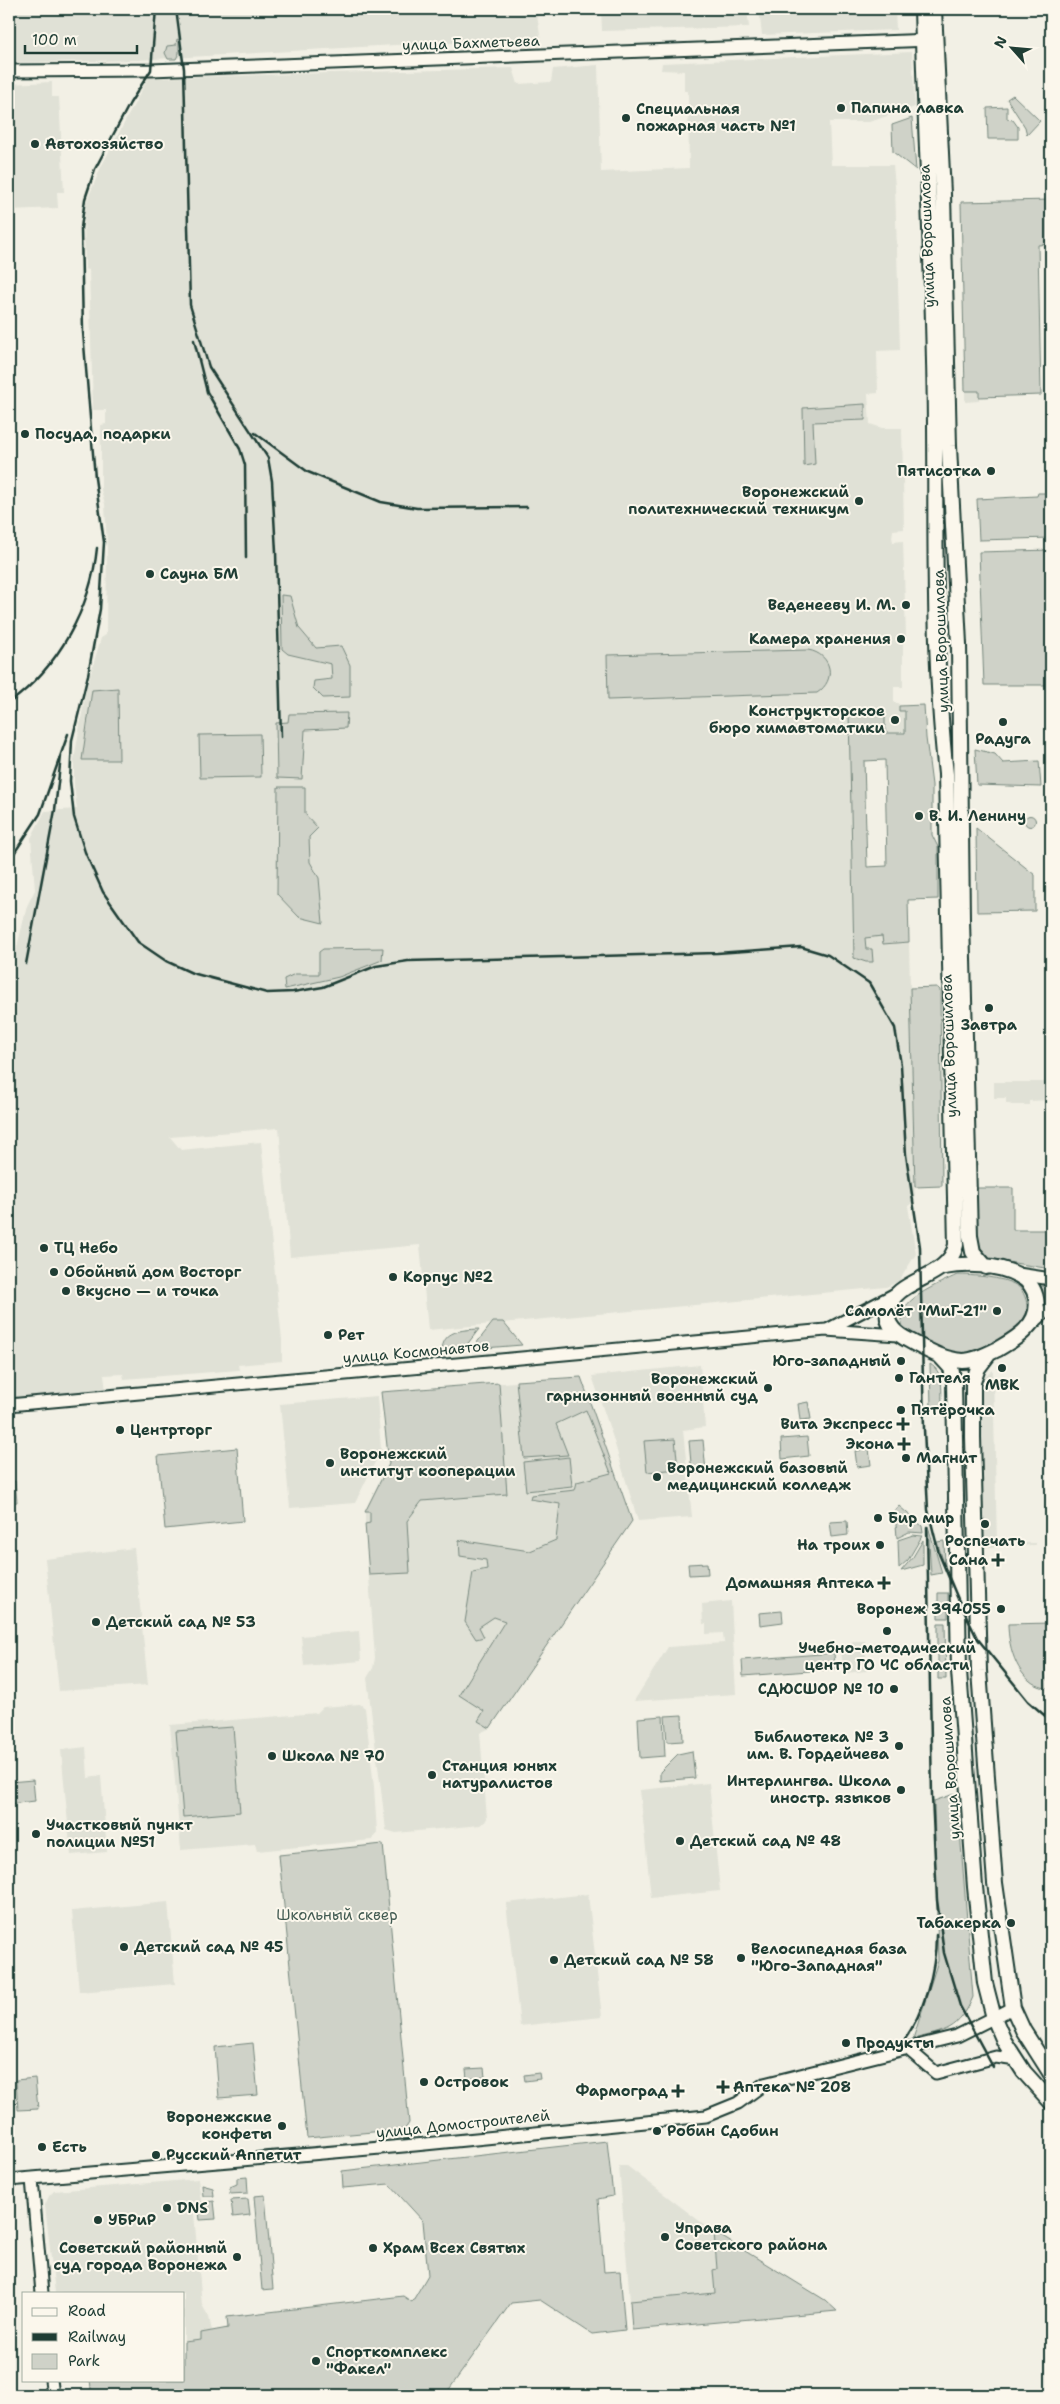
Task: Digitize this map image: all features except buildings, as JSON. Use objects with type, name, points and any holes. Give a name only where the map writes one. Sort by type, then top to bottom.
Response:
[{"type":"main road","name":"улица Ворошилова","points":[[922,9],[929,40],[942,194],[949,446],[957,609],[970,1236],[973,1252],[986,1267]]},
{"type":"main road","name":"улица Ворошилова","points":[[934,9],[929,40],[936,610],[942,736],[946,774],[956,1245],[954,1253],[944,1267]]},
{"type":"main road","points":[[936,610],[957,609]]},
{"type":"main road","points":[[898,1335],[890,1325],[888,1311],[892,1301],[901,1292],[944,1267],[965,1264],[1017,1274]]},
{"type":"main road","name":"улица Ворошилова","points":[[898,1335],[939,1356],[965,1361],[988,1354],[1009,1343],[1027,1328],[1037,1306],[1036,1296],[1032,1287],[1017,1274]]},
{"type":"main road","points":[[988,1354],[978,1368],[973,1382],[978,1655],[995,1883],[1013,2008],[1023,2030],[1051,2074]]},
{"type":"main road","name":"улица Ворошилова","points":[[939,1356],[951,1368],[954,1382],[959,1671],[980,1936],[987,1991],[994,2018],[1016,2060],[1051,2102]]},
{"type":"street","name":"улица Бахметьева","points":[[9,71],[151,70],[929,40]]},
{"type":"street","points":[[1017,1274],[1051,1280]]},
{"type":"street","name":"улица Космонавтов","points":[[826,1330],[901,1292]]},
{"type":"street","points":[[1027,1328],[1051,1307]]},
{"type":"street","name":"улица Космонавтов","points":[[9,1405],[826,1330],[898,1335]]},
{"type":"street","name":"улица Домостроителей","points":[[9,2180],[415,2145],[706,2116],[738,2103],[764,2084],[957,2036],[1013,2008]]},
{"type":"street","points":[[908,2049],[936,2073],[996,2057],[1016,2060]]},
{"type":"street","points":[[32,2179],[42,2292]]},
{"type":"street","points":[[51,2382],[53,2395]]},
{"type":"shaded area","points":[[9,9],[536,9],[541,41],[413,44],[137,60],[9,63]]},
{"type":"shaded area","points":[[601,9],[747,9],[749,27],[602,31]]},
{"type":"shaded area","points":[[759,9],[895,9],[896,30],[762,35]]},
{"type":"shaded area","points":[[912,52],[915,107],[869,122],[829,122],[831,165],[893,165],[895,186],[900,350],[877,351],[878,393],[868,394],[870,424],[882,428],[902,428],[904,529],[893,530],[892,537],[893,542],[903,541],[906,637],[903,642],[903,687],[894,687],[894,703],[899,703],[899,711],[905,711],[905,733],[864,761],[866,867],[908,900],[915,1201],[908,1206],[916,1254],[899,1281],[886,1287],[428,1330],[420,1245],[290,1257],[279,1128],[170,1137],[181,1150],[261,1142],[282,1340],[282,1361],[238,1365],[239,1370],[124,1379],[123,1374],[104,1375],[106,1391],[9,1400],[9,980],[27,906],[35,890],[31,838],[45,811],[77,809],[74,785],[74,760],[86,690],[101,638],[106,635],[107,548],[105,504],[101,490],[101,425],[106,424],[106,410],[93,410],[89,270],[85,269],[84,224],[86,203],[101,167],[148,78],[513,68],[518,84],[551,82],[553,69],[598,65],[601,172],[689,168],[688,91],[684,91],[684,71],[661,70],[662,63]]},
{"type":"shaded area","name":"Автохозяйство","points":[[52,82],[52,97],[59,97],[64,192],[57,192],[58,208],[9,210],[9,84]]},
{"type":"shaded area","points":[[965,391],[979,391],[979,401],[965,402]]},
{"type":"shaded area","points":[[994,1082],[1051,1082],[1051,1100],[1029,1101],[1029,1105],[1012,1105],[1006,1103],[1006,1098],[994,1098]]},
{"type":"shaded area","name":"Воронежский базовый медицинский колледж","points":[[700,1365],[705,1427],[683,1430],[692,1517],[638,1521],[592,1376]]},
{"type":"shaded area","points":[[993,1370],[997,1544],[1036,1543],[1036,1545],[987,1547],[983,1543],[979,1382]]},
{"type":"shaded area","points":[[581,1377],[632,1521],[490,1728],[480,1733],[487,1818],[485,1822],[480,1825],[396,1833],[386,1830],[367,1678],[373,1668],[375,1658],[365,1524],[365,1512],[369,1502],[426,1389]]},
{"type":"shaded area","name":"Воронежский институт кооперации","points":[[377,1396],[381,1450],[355,1503],[290,1508],[280,1404]]},
{"type":"shaded area","name":"Детский сад № 53","points":[[134,1548],[148,1685],[59,1691],[45,1559]]},
{"type":"shaded area","points":[[731,1601],[736,1694],[634,1701],[668,1647],[724,1643],[723,1633],[706,1634],[706,1624],[703,1624],[702,1604]]},
{"type":"shaded area","points":[[359,1631],[361,1661],[304,1666],[301,1636]]},
{"type":"shaded area","points":[[853,1641],[865,1641],[867,1671],[844,1673],[841,1651]]},
{"type":"shaded area","name":"Школа № 70","points":[[360,1704],[365,1708],[374,1787],[377,1832],[372,1840],[257,1851],[255,1844],[181,1850],[170,1725],[317,1713],[323,1707]]},
{"type":"shaded area","points":[[86,1747],[88,1778],[101,1776],[107,1852],[71,1855],[61,1750]]},
{"type":"shaded area","name":"Детский сад № 48","points":[[709,1783],[720,1891],[651,1898],[640,1790]]},
{"type":"shaded area","name":"Детский сад № 58","points":[[588,1894],[602,2017],[520,2026],[506,1903]]},
{"type":"shaded area","name":"Детский сад № 45","points":[[168,1902],[175,1984],[79,1992],[72,1911]]},
{"type":"shaded area","points":[[619,2166],[627,2166],[714,2232],[717,2270],[713,2270],[715,2293],[630,2301]]},
{"type":"shaded area","points":[[198,2179],[201,2201],[193,2202],[202,2305],[209,2317],[212,2331],[201,2333],[201,2340],[185,2342],[185,2292],[55,2292],[45,2205],[49,2196],[54,2191]]},
{"type":"green space","points":[[177,39],[179,40],[179,53],[176,59],[168,59],[165,53],[167,46],[176,45]]},
{"type":"green space","points":[[1013,95],[1040,121],[1027,135],[1025,127],[1007,99]]},
{"type":"green space","points":[[1007,107],[1007,119],[1013,120],[1018,127],[1018,139],[988,139],[987,108]]},
{"type":"green space","points":[[912,118],[916,170],[893,152],[892,125]]},
{"type":"green space","points":[[1051,200],[1051,244],[1038,245],[1041,395],[979,397],[979,391],[965,391],[961,202]]},
{"type":"green space","points":[[865,404],[865,420],[813,422],[815,464],[804,466],[803,408]]},
{"type":"green space","points":[[1038,493],[1051,493],[1051,538],[979,540],[977,499],[1037,496]]},
{"type":"green space","points":[[1051,550],[1051,597],[1048,598],[1050,685],[984,685],[979,552]]},
{"type":"green space","points":[[281,595],[290,596],[299,628],[316,648],[341,646],[350,665],[350,697],[323,698],[313,688],[314,681],[332,679],[331,664],[288,654],[282,649]]},
{"type":"green space","points":[[808,650],[816,652],[822,657],[827,662],[829,668],[827,681],[817,693],[608,700],[607,655]]},
{"type":"green space","points":[[118,688],[119,760],[82,760],[92,690]]},
{"type":"green space","points":[[924,705],[932,785],[932,835],[938,847],[938,899],[908,900],[909,942],[883,944],[882,936],[865,938],[866,949],[872,949],[873,962],[866,962],[854,958],[849,712],[885,711],[885,733],[905,733],[905,711],[899,711],[899,706]],"holes":[[[885,760],[887,866],[867,867],[864,761]]]},
{"type":"green space","points":[[347,713],[346,728],[305,730],[302,779],[277,778],[276,723],[288,722],[289,714]]},
{"type":"green space","points":[[260,734],[261,777],[200,778],[199,735]]},
{"type":"green space","points":[[975,749],[995,754],[1003,763],[1039,761],[1041,787],[977,785]]},
{"type":"green space","points":[[278,787],[305,787],[305,814],[318,828],[309,837],[310,862],[319,878],[323,923],[299,917],[277,894]]},
{"type":"green space","points":[[1030,815],[1036,821],[1030,827],[1024,821]]},
{"type":"green space","points":[[976,828],[1035,875],[1035,911],[977,912]]},
{"type":"green space","points":[[383,948],[382,960],[339,977],[285,989],[284,979],[295,974],[319,974],[319,952],[323,949]]},
{"type":"green space","points":[[937,987],[940,990],[942,1186],[915,1187],[910,988]]},
{"type":"green space","points":[[976,1188],[1013,1188],[1013,1230],[1051,1230],[1051,1269],[990,1259],[981,1253],[976,1245]]},
{"type":"green space","points":[[957,1275],[996,1278],[1019,1287],[1025,1297],[1027,1308],[1023,1319],[1016,1329],[993,1345],[967,1354],[956,1354],[940,1349],[906,1330],[903,1327],[901,1316],[911,1300]]},
{"type":"green space","points":[[1041,1286],[1051,1287],[1051,1299],[1045,1306]]},
{"type":"green space","points":[[493,1322],[503,1322],[522,1345],[472,1349]]},
{"type":"green space","points":[[479,1329],[462,1351],[442,1352],[445,1339],[449,1335],[460,1331]]},
{"type":"green space","points":[[930,1364],[938,1372],[940,1378],[942,1407],[931,1407]]},
{"type":"green space","points":[[581,1377],[632,1521],[490,1728],[478,1721],[484,1711],[459,1695],[505,1621],[494,1617],[479,1627],[484,1637],[476,1639],[465,1622],[473,1572],[487,1569],[486,1560],[460,1556],[459,1540],[530,1551],[556,1540],[560,1504],[530,1499],[531,1495],[575,1490],[577,1482],[611,1473],[586,1410],[556,1424],[568,1455],[524,1458],[516,1381]]},
{"type":"green space","points":[[499,1383],[507,1494],[422,1501],[407,1521],[410,1573],[369,1575],[365,1524],[370,1523],[370,1512],[365,1512],[389,1464],[381,1392]]},
{"type":"green space","points":[[808,1402],[811,1419],[800,1420],[798,1404]]},
{"type":"green space","points":[[807,1437],[809,1456],[782,1459],[781,1439]]},
{"type":"green space","points":[[675,1439],[678,1469],[647,1472],[644,1441]]},
{"type":"green space","points":[[703,1440],[706,1472],[692,1474],[689,1441]]},
{"type":"green space","points":[[237,1448],[243,1521],[165,1529],[158,1456]]},
{"type":"green space","points":[[869,1449],[871,1465],[857,1467],[855,1451]]},
{"type":"green space","points":[[569,1457],[572,1486],[526,1491],[523,1462]]},
{"type":"green space","points":[[15,1481],[17,1502],[9,1503],[9,1482]]},
{"type":"green space","points":[[899,1506],[922,1526],[923,1533],[909,1532],[897,1538],[895,1511]]},
{"type":"green space","points":[[847,1521],[848,1535],[832,1537],[830,1522]]},
{"type":"green space","points":[[928,1526],[942,1573],[931,1575]]},
{"type":"green space","points":[[913,1535],[922,1536],[908,1560],[899,1568],[898,1540]]},
{"type":"green space","points":[[923,1540],[923,1565],[901,1571],[913,1557]]},
{"type":"green space","points":[[944,1541],[945,1566],[937,1542]]},
{"type":"green space","points":[[707,1563],[708,1574],[689,1575],[688,1564]]},
{"type":"green space","points":[[938,1593],[948,1593],[948,1618],[938,1618]]},
{"type":"green space","points":[[782,1611],[783,1622],[760,1625],[759,1613]]},
{"type":"green space","points":[[938,1623],[945,1623],[946,1679],[938,1679]]},
{"type":"green space","points":[[1051,1623],[1051,1656],[1045,1657],[1046,1688],[1028,1680],[1016,1663],[1010,1643],[1008,1624]]},
{"type":"green space","points":[[834,1653],[835,1669],[743,1676],[742,1660]]},
{"type":"green space","points":[[682,1715],[683,1741],[667,1742],[665,1716]]},
{"type":"green space","points":[[663,1716],[665,1756],[640,1758],[638,1718]]},
{"type":"green space","points":[[233,1727],[240,1812],[183,1817],[176,1731]]},
{"type":"green space","points":[[692,1751],[695,1778],[660,1781],[660,1772],[678,1754]]},
{"type":"green space","points":[[33,1780],[35,1801],[9,1804],[9,1782]]},
{"type":"green space","points":[[957,1793],[973,1997],[968,2008],[957,2023],[943,2031],[913,2039],[938,1961],[934,1801]]},
{"type":"green space","name":"Школьный сквер","points":[[383,1844],[409,2123],[405,2129],[307,2138],[279,1855]]},
{"type":"green space","points":[[253,2043],[258,2095],[219,2098],[215,2047]]},
{"type":"green space","points":[[484,2068],[485,2077],[467,2079],[466,2069]]},
{"type":"green space","points":[[539,2073],[540,2079],[525,2081],[524,2075]]},
{"type":"green space","points":[[35,2078],[38,2109],[18,2110],[16,2080]]},
{"type":"green space","points":[[607,2141],[613,2196],[598,2199],[604,2272],[620,2271],[625,2330],[592,2334],[540,2300],[511,2303],[445,2395],[92,2395],[90,2382],[185,2382],[185,2342],[201,2340],[201,2333],[228,2328],[227,2317],[403,2296],[412,2302],[428,2275],[423,2221],[389,2184],[343,2188],[342,2171]]},
{"type":"green space","points":[[247,2177],[248,2193],[230,2194],[230,2187],[237,2184],[237,2178]]},
{"type":"green space","points":[[202,2185],[213,2188],[214,2196],[203,2196]]},
{"type":"green space","points":[[265,2195],[273,2289],[262,2290],[254,2196]]},
{"type":"green space","points":[[248,2199],[250,2215],[233,2217],[231,2200]]},
{"type":"green space","points":[[214,2201],[216,2219],[200,2220],[198,2203]]},
{"type":"green space","points":[[714,2232],[825,2300],[837,2311],[632,2330],[630,2301],[715,2293],[713,2270],[717,2269]]},
{"type":"railway","points":[[156,9],[151,70],[130,103],[95,169],[85,199],[81,228],[83,332],[95,478],[104,542],[100,609],[88,675],[72,740],[70,781],[74,817],[85,852],[103,892],[138,942],[166,961],[192,973],[267,993],[293,992],[323,987],[376,966],[408,961],[717,953],[801,947],[828,955],[869,983],[895,1028],[901,1065],[906,1155],[920,1247],[924,1429],[928,1510],[939,1554],[977,1638],[1028,1701],[1051,1721]]},
{"type":"railway","points":[[176,9],[184,69],[190,305],[209,367],[268,458],[272,481],[276,552],[281,737]]},
{"type":"railway","points":[[194,340],[207,392],[240,449],[245,465],[246,558]]},
{"type":"railway","points":[[255,433],[308,472],[381,502],[417,508],[527,507]]},
{"type":"railway","points":[[9,703],[27,689],[43,672],[69,635],[88,593],[97,548]]},
{"type":"railway","points":[[9,861],[40,814],[68,734]]},
{"type":"railway","points":[[26,964],[55,810],[61,756]]},
{"type":"railway","points":[[927,1527],[932,1796],[937,1900],[944,1953],[960,2006],[993,2067]]},
{"type":"railway","points":[[903,2042],[923,2005],[934,1963],[936,1935]]},
{"type":"place","name":"Папина лавка","points":[[841,108]]},
{"type":"place","name":"Специальная пожарная часть №1","points":[[626,118]]},
{"type":"place","name":"Автохозяйство","points":[[35,144]]},
{"type":"place","name":"Посуда, подарки","points":[[25,434]]},
{"type":"place","name":"Пятисотка","points":[[991,471]]},
{"type":"place","name":"Воронежский политехнический техникум","points":[[859,501]]},
{"type":"place","name":"Сауна БМ","points":[[150,574]]},
{"type":"place","name":"Веденееву И. М.","points":[[906,605]]},
{"type":"place","name":"Камера хранения","points":[[901,639]]},
{"type":"place","name":"Конструкторское бюро химавтоматики","points":[[895,720]]},
{"type":"place","name":"Радуга","points":[[1003,722]]},
{"type":"place","name":"В. И. Ленину","points":[[919,816]]},
{"type":"place","name":"Завтра","points":[[989,1008]]},
{"type":"place","name":"ТЦ Небо","points":[[44,1248]]},
{"type":"place","name":"Обойный дом Восторг","points":[[54,1272]]},
{"type":"place","name":"Корпус №2","points":[[393,1277]]},
{"type":"place","name":"Вкусно — и точка","points":[[66,1291]]},
{"type":"place","name":"Самолёт \"МиГ-21\"","points":[[997,1311]]},
{"type":"place","name":"Рет","points":[[328,1335]]},
{"type":"place","name":"Юго-западный","points":[[901,1361]]},
{"type":"place","name":"МВК","points":[[1002,1368]]},
{"type":"place","name":"Гантеля","points":[[899,1378]]},
{"type":"place","name":"Воронежский гарнизонный военный суд","points":[[768,1388]]},
{"type":"place","name":"Пятёрочка","points":[[901,1410]]},
{"type":"place","name":"Вита Экспресс","points":[[903,1424]]},
{"type":"place","name":"Центрторг","points":[[120,1430]]},
{"type":"place","name":"Экона","points":[[904,1444]]},
{"type":"place","name":"Магнит","points":[[906,1458]]},
{"type":"place","name":"Воронежский институт кооперации","points":[[330,1463]]},
{"type":"place","name":"Воронежский базовый медицинский колледж","points":[[657,1477]]},
{"type":"place","name":"Бир мир","points":[[878,1518]]},
{"type":"place","name":"Роспечать","points":[[985,1524]]},
{"type":"place","name":"На троих","points":[[880,1545]]},
{"type":"place","name":"Сана","points":[[998,1560]]},
{"type":"place","name":"Домашняя Аптека","points":[[884,1583]]},
{"type":"place","name":"Воронеж 394055","points":[[1001,1609]]},
{"type":"place","name":"Детский сад № 53","points":[[96,1622]]},
{"type":"place","name":"Учебно-методический центр ГО ЧС области","points":[[887,1631]]},
{"type":"place","name":"СДЮСШОР № 10","points":[[894,1689]]},
{"type":"place","name":"Библиотека № 3 им. В. Гордейчева","points":[[899,1746]]},
{"type":"place","name":"Школа № 70","points":[[272,1756]]},
{"type":"place","name":"Станция юных натуралистов","points":[[432,1775]]},
{"type":"place","name":"Интерлингва. Школа иностр. языков","points":[[901,1790]]},
{"type":"place","name":"Участковый пункт полиции №51","points":[[36,1834]]},
{"type":"place","name":"Детский сад № 48","points":[[680,1841]]},
{"type":"place","name":"Табакерка","points":[[1011,1923]]},
{"type":"place","name":"Детский сад № 45","points":[[124,1947]]},
{"type":"place","name":"Велосипедная база \"Юго-Западная\"","points":[[741,1958]]},
{"type":"place","name":"Детский сад № 58","points":[[554,1960]]},
{"type":"place","name":"Продукты","points":[[846,2043]]},
{"type":"place","name":"Островок","points":[[424,2082]]},
{"type":"place","name":"Аптека № 208","points":[[723,2087]]},
{"type":"place","name":"Фармоград","points":[[678,2091]]},
{"type":"place","name":"Воронежские конфеты","points":[[282,2126]]},
{"type":"place","name":"Робин Сдобин","points":[[657,2131]]},
{"type":"place","name":"Есть","points":[[42,2147]]},
{"type":"place","name":"Русский Аппетит","points":[[156,2155]]},
{"type":"place","name":"DNS","points":[[167,2208]]},
{"type":"place","name":"УБРиР","points":[[98,2220]]},
{"type":"place","name":"Управа Советского района","points":[[665,2237]]},
{"type":"place","name":"Храм Всех Святых","points":[[373,2248]]},
{"type":"place","name":"Советский районный суд города Воронежа","points":[[237,2257]]},
{"type":"place","name":"Спорткомплекс \"Факел\"","points":[[316,2361]]}]
